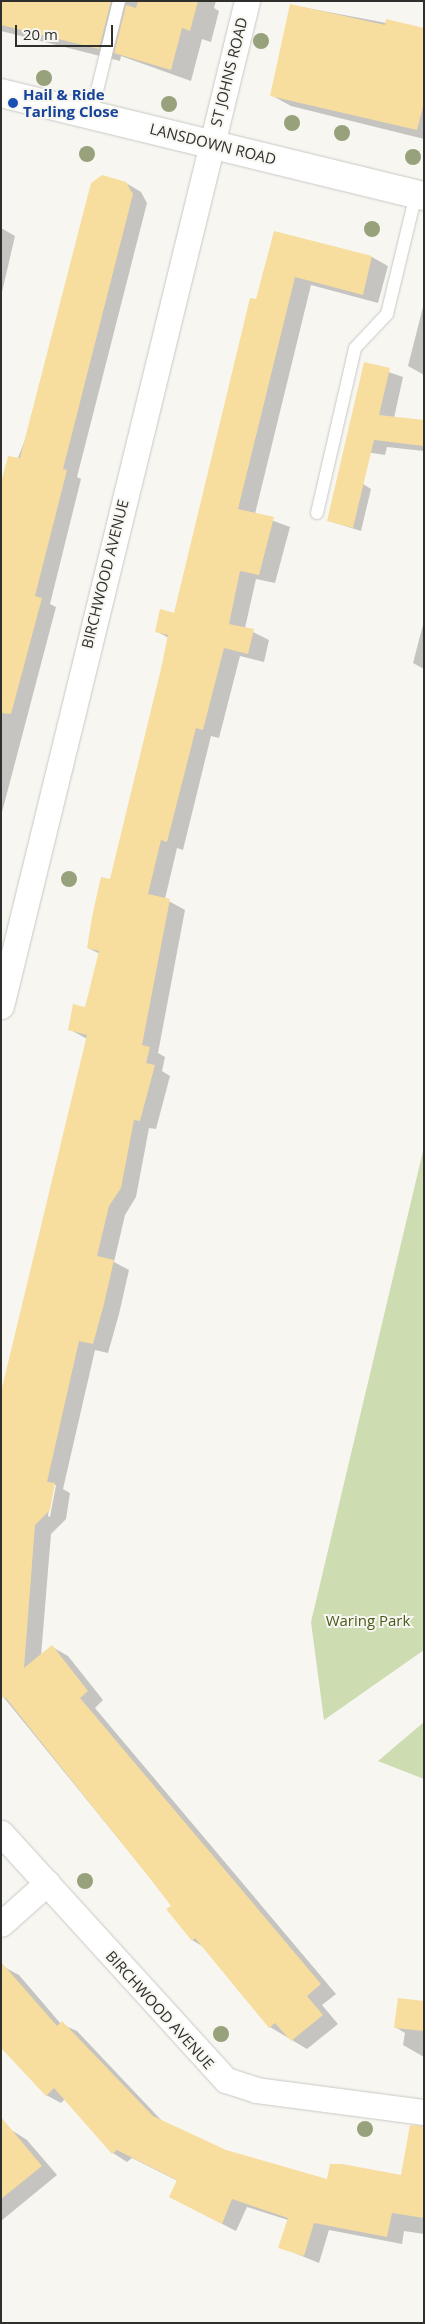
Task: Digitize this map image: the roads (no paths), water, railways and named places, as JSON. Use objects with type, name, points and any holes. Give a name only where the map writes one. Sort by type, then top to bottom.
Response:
[{"type":"street","name":"ST JOHNS ROAD","points":[[212,143],[247,1]]},
{"type":"street","name":"LANSDOWN ROAD","points":[[1,93],[420,195]]},
{"type":"street","name":"BIRCHWOOD AVENUE","points":[[1,1006],[212,143]]},
{"type":"street","name":"BIRCHWOOD AVENUE","points":[[1,1833],[226,2080],[256,2090],[424,2112]]},
{"type":"street","points":[[1,1924],[47,1883]]},
{"type":"lane","points":[[91,115],[119,1]]},
{"type":"lane","points":[[317,513],[355,348],[387,314],[420,195]]},
{"type":"place","name":"Hail & Ride Tarling Close","points":[[13,103]]},
{"type":"park label","name":"Waring Park","points":[[368,1621]]}]
